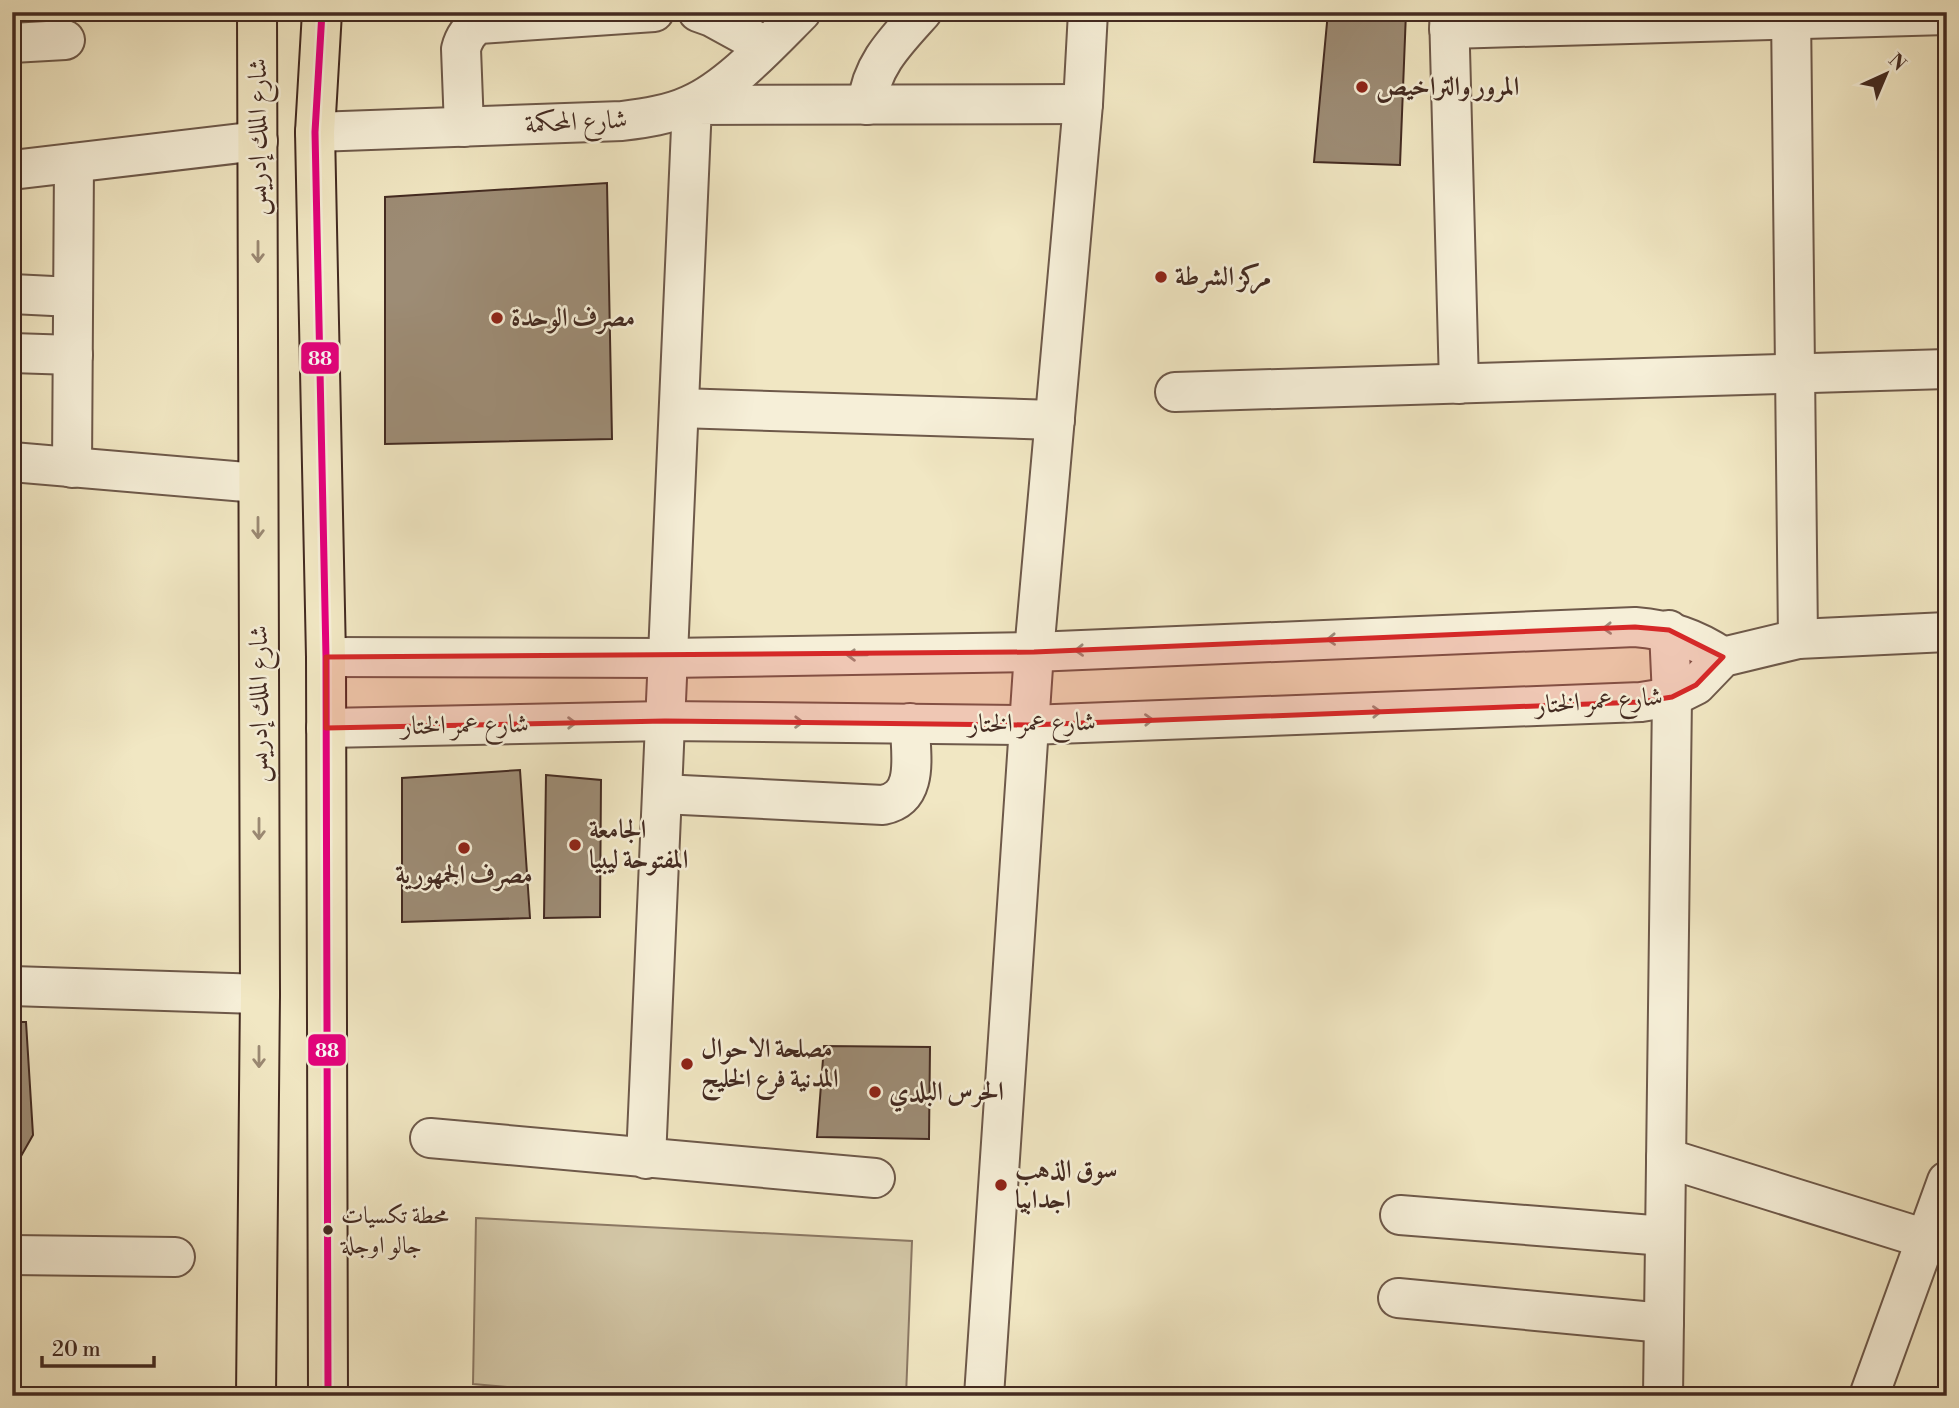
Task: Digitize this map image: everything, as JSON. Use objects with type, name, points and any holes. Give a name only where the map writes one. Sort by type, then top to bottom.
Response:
[{"type":"highway","name":"شارع الملك إدريس","points":[[256,1396],[260,994],[257,12]]},
{"type":"highway","points":[[322,12],[315,132],[326,657],[328,1396]]},
{"type":"street","points":[[464,127],[461,49],[463,40],[473,27],[480,24],[654,12]]},
{"type":"street","points":[[698,12],[765,46]]},
{"type":"street","name":"شارع المحكمة","points":[[315,132],[622,121],[658,116],[692,105],[730,78],[801,12]]},
{"type":"street","points":[[867,105],[873,75],[881,60],[922,12]]},
{"type":"street","points":[[984,1396],[1034,652],[1083,104],[1088,12]]},
{"type":"street","points":[[1459,384],[1449,21],[1947,15]]},
{"type":"street","points":[[1791,16],[1798,639]]},
{"type":"street","points":[[12,43],[65,40]]},
{"type":"street","points":[[646,1159],[692,105],[1083,104]]},
{"type":"street","points":[[12,170],[258,141]]},
{"type":"street","points":[[72,468],[74,163]]},
{"type":"street","points":[[12,293],[73,297]]},
{"type":"street","points":[[12,353],[73,355]]},
{"type":"street","points":[[1175,392],[1947,369]]},
{"type":"street","points":[[679,408],[1055,420]]},
{"type":"street","points":[[12,462],[258,483]]},
{"type":"street","points":[[326,657],[668,658],[1034,652],[1635,627],[1669,630],[1697,640],[1723,657],[1798,639],[1947,632]]},
{"type":"street","points":[[1663,1396],[1672,697],[1669,630]]},
{"type":"street","name":"شارع عمر الختار","points":[[326,729],[665,721],[1029,725],[1640,702],[1672,697],[1696,685],[1723,657]]},
{"type":"street","points":[[662,794],[883,805],[893,803],[908,790],[911,780],[909,723]]},
{"type":"street","points":[[12,986],[260,994]]},
{"type":"street","points":[[430,1138],[874,1178]]},
{"type":"street","points":[[1666,1158],[1926,1239]]},
{"type":"street","points":[[1869,1396],[1947,1181]]},
{"type":"street","points":[[1400,1215],[1665,1237]]},
{"type":"street","points":[[12,1255],[175,1257]]},
{"type":"street","points":[[1398,1298],[1664,1323]]},
{"type":"highlighted area","points":[[1635,627],[1669,630],[1723,657],[1696,685],[1672,697],[1641,702],[1029,725],[665,721],[326,728],[326,657],[1034,652]]},
{"type":"shaded area","points":[[476,1218],[912,1241],[906,1396],[609,1396],[473,1384]]},
{"type":"building","name":"المرور والتراخيص","points":[[1328,12],[1406,12],[1400,165],[1314,162]]},
{"type":"building","name":"مصرف الوحدة","points":[[607,183],[612,439],[385,444],[385,197]]},
{"type":"building","name":"مصرف الجمهورية","points":[[520,770],[530,918],[402,922],[402,778]]},
{"type":"building","points":[[546,775],[601,780],[600,917],[544,918]]},
{"type":"building","points":[[12,1022],[26,1022],[33,1135],[12,1172]]},
{"type":"building","name":"الحرس البلدي","points":[[824,1046],[930,1047],[929,1139],[817,1137]]},
{"type":"transit line","name":"88","points":[[322,12],[315,132],[326,657],[328,1396]]},
{"type":"place","name":"المرور والتراخيص","points":[[1362,87]]},
{"type":"place","name":"مركز الشرطة","points":[[1161,277]]},
{"type":"place","name":"مصرف الوحدة","points":[[497,318]]},
{"type":"place","name":"الجامعة المفتوحة ليبيا","points":[[575,845]]},
{"type":"place","name":"مصرف الجمهورية","points":[[464,848]]},
{"type":"place","name":"مصلحة الاحوال المدنية فرع الخليج","points":[[687,1064]]},
{"type":"place","name":"الحرس البلدي","points":[[875,1092]]},
{"type":"place","name":"سوق الذهب اجدابيا","points":[[1001,1185]]},
{"type":"place","name":"محطة تكسيات جالو اوجلة","points":[[328,1230]]}]
